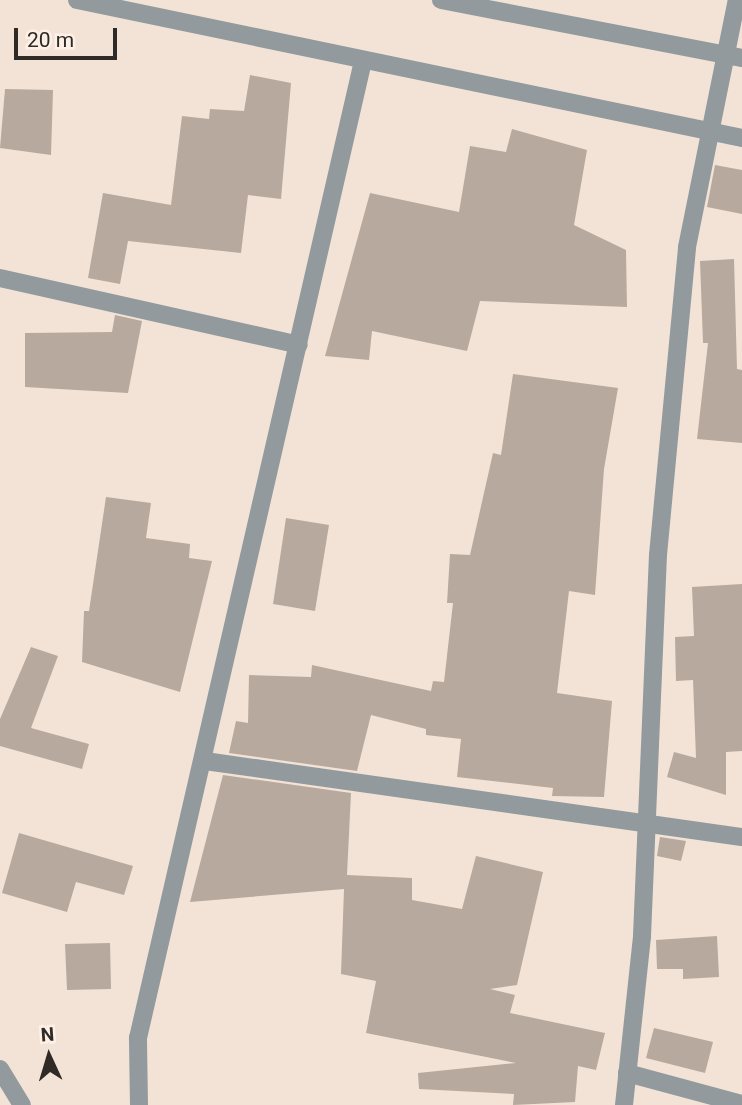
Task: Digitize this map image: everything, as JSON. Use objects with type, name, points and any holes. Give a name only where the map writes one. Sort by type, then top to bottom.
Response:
[{"type":"street","points":[[77,0],[742,138]]},
{"type":"street","points":[[441,0],[742,58]]},
{"type":"street","points":[[624,1105],[647,823],[658,555],[687,247],[707,132],[737,0]]},
{"type":"street","points":[[139,1105],[138,1038],[205,761],[363,61]]},
{"type":"street","points":[[0,278],[299,345]]},
{"type":"street","points":[[205,761],[742,837]]},
{"type":"street","points":[[0,1069],[22,1105]]},
{"type":"street","points":[[627,1073],[742,1104]]},
{"type":"building","points":[[250,75],[291,83],[281,199],[248,195],[241,253],[128,241],[120,284],[88,278],[103,193],[171,205],[182,116],[209,119],[210,109],[244,111]]},
{"type":"building","points":[[5,89],[53,90],[51,155],[0,148]]},
{"type":"building","points":[[512,129],[587,150],[574,225],[626,250],[627,307],[480,301],[467,351],[372,331],[369,360],[325,356],[370,193],[459,212],[470,146],[506,152]]},
{"type":"building","points":[[715,165],[742,170],[742,214],[707,207]]},
{"type":"building","points":[[734,259],[737,369],[742,370],[742,443],[697,439],[708,343],[703,343],[700,261]]},
{"type":"building","points":[[115,315],[142,321],[128,393],[25,387],[25,333],[112,332]]},
{"type":"building","points":[[513,374],[618,388],[604,469],[595,595],[569,591],[557,693],[612,701],[604,797],[552,796],[553,788],[457,777],[461,739],[426,735],[426,729],[371,715],[357,771],[229,753],[236,721],[248,723],[249,675],[311,677],[312,665],[431,691],[433,681],[444,682],[453,603],[447,603],[450,554],[470,555],[493,453],[501,455]]},
{"type":"building","points":[[106,497],[151,503],[146,538],[190,544],[189,558],[212,561],[180,692],[82,662],[84,611],[89,611]]},
{"type":"building","points":[[286,518],[329,525],[315,611],[273,604]]},
{"type":"building","points":[[742,584],[742,751],[726,752],[726,795],[667,777],[674,752],[696,758],[693,680],[676,681],[675,637],[694,636],[692,587]]},
{"type":"building","points":[[31,647],[58,656],[31,728],[89,744],[82,769],[0,746],[0,719]]},
{"type":"building","points":[[223,775],[351,793],[347,875],[412,878],[412,900],[462,909],[476,856],[543,872],[517,985],[490,989],[515,995],[510,1013],[605,1033],[596,1070],[578,1066],[575,1102],[513,1105],[514,1094],[419,1089],[418,1073],[516,1063],[366,1033],[376,981],[341,974],[344,889],[190,902]]},
{"type":"building","points":[[19,833],[133,866],[124,895],[76,882],[67,912],[2,893]]},
{"type":"building","points":[[660,837],[686,841],[681,861],[657,856]]},
{"type":"building","points":[[717,936],[719,977],[683,979],[683,969],[657,969],[656,940]]},
{"type":"building","points":[[110,943],[111,989],[67,990],[65,944]]},
{"type":"building","points":[[654,1028],[713,1042],[705,1073],[646,1058]]}]
